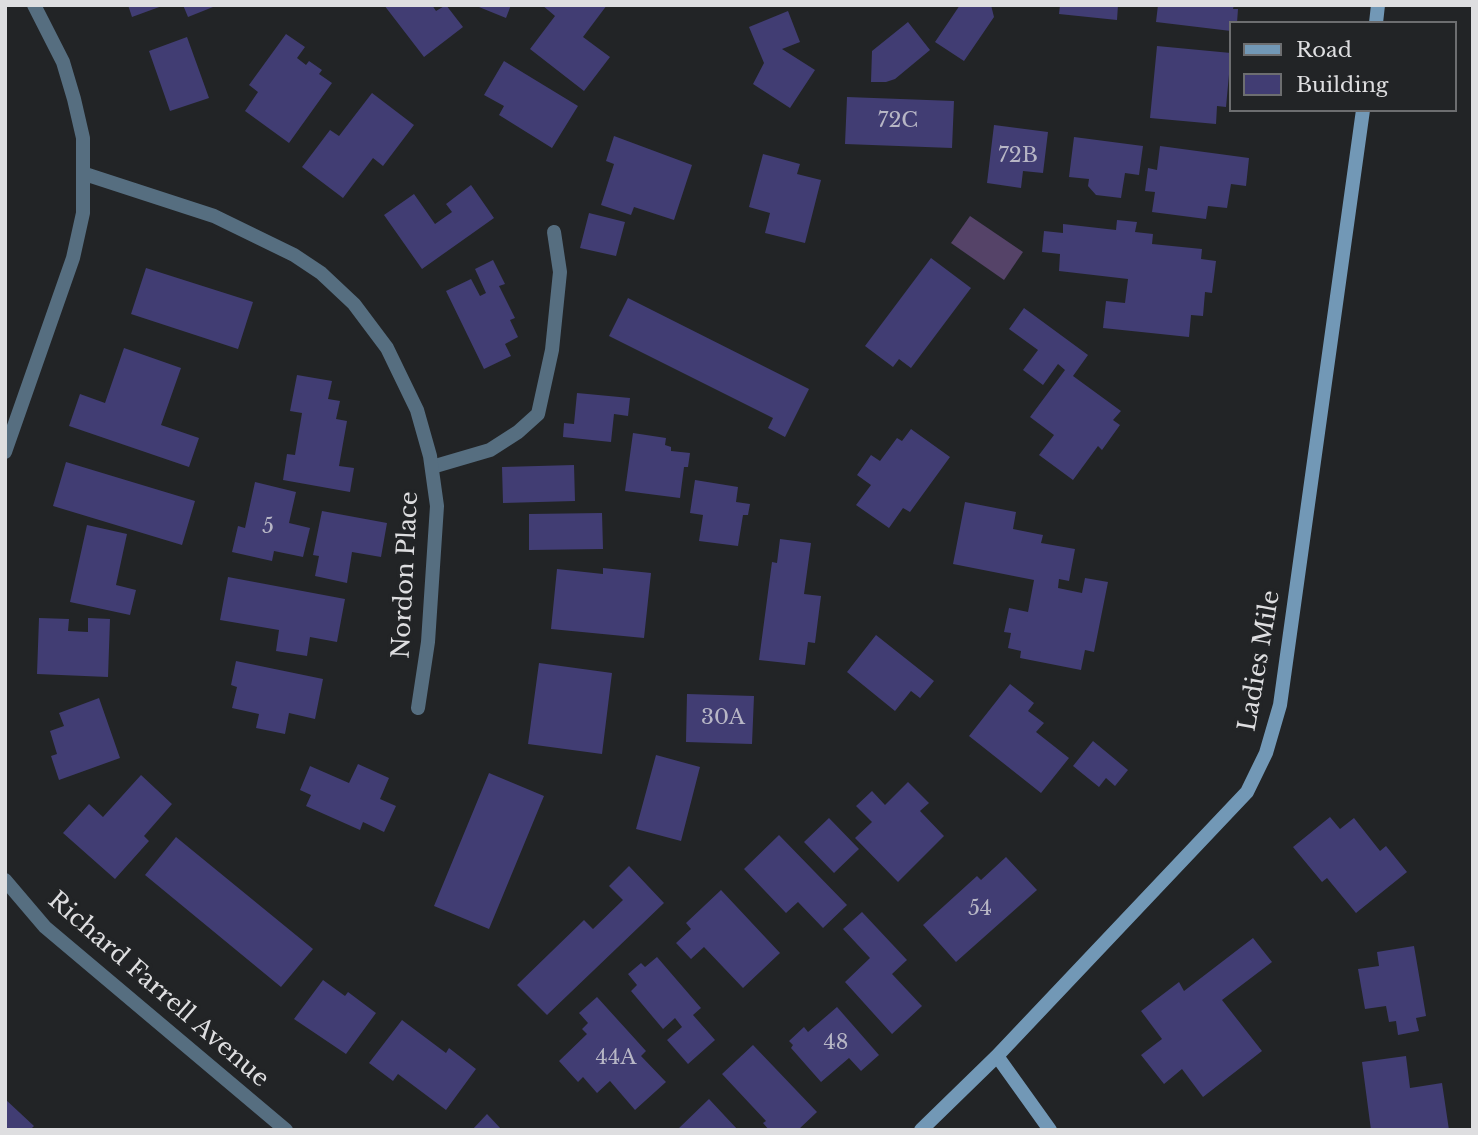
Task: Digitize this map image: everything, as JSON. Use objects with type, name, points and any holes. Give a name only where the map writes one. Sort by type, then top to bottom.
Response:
[{"type":"main road","name":"Ladies Mile","points":[[920,1130],[998,1056],[1247,792],[1266,753],[1280,705],[1363,112]]},
{"type":"main road","points":[[998,1056],[1050,1130]]},
{"type":"street","points":[[5,452],[72,258],[83,213],[83,138],[63,62],[34,5]]},
{"type":"street","name":"Nordon Place","points":[[85,174],[214,216],[294,255],[321,273],[354,304],[387,348],[417,410],[432,467],[436,519],[428,642],[418,708]]},
{"type":"street","points":[[432,467],[490,450],[518,432],[538,414],[552,351],[560,272],[554,232]]},
{"type":"street","name":"Richard Farrell Avenue","points":[[5,880],[45,926],[286,1130]]},
{"type":"shaded area","points":[[970,216],[1023,252],[1004,280],[951,243]]},
{"type":"building","points":[[128,5],[162,5],[162,6],[132,17]]},
{"type":"building","points":[[183,5],[218,5],[188,17]]},
{"type":"building","points":[[384,5],[432,5],[436,11],[446,5],[463,27],[424,57]]},
{"type":"building","points":[[474,5],[511,5],[506,18]]},
{"type":"building","points":[[542,5],[607,5],[583,37],[610,57],[584,91],[530,49],[555,16]]},
{"type":"building","points":[[960,5],[991,5],[994,17],[964,61],[935,42]]},
{"type":"building","points":[[1060,5],[1118,5],[1117,20],[1059,14]]},
{"type":"building","points":[[1158,5],[1234,5],[1233,9],[1238,9],[1237,21],[1230,21],[1230,31],[1156,22]]},
{"type":"building","points":[[788,11],[800,42],[782,49],[815,70],[790,108],[753,84],[764,63],[749,27]]},
{"type":"building","points":[[908,22],[930,50],[895,79],[871,82],[872,51]]},
{"type":"building","points":[[286,34],[305,47],[297,58],[306,65],[309,61],[322,70],[319,74],[332,83],[289,143],[245,111],[258,92],[249,85]]},
{"type":"building","points":[[187,37],[209,98],[170,111],[149,51]]},
{"type":"building","points":[[1157,46],[1230,53],[1226,107],[1217,106],[1216,124],[1150,118]]},
{"type":"building","points":[[504,61],[578,106],[552,148],[499,115],[504,106],[484,95]]},
{"type":"building","points":[[372,93],[414,125],[383,166],[373,158],[343,198],[302,167],[330,130],[339,136]]},
{"type":"building","points":[[847,97],[954,101],[952,148],[845,144]]},
{"type":"building","points":[[994,125],[1048,132],[1043,173],[1023,171],[1021,188],[987,183]]},
{"type":"building","points":[[614,136],[692,165],[674,220],[634,207],[631,215],[601,205],[614,164],[606,161]]},
{"type":"building","points":[[1074,137],[1143,146],[1139,175],[1125,173],[1121,198],[1096,195],[1088,186],[1089,179],[1069,177]]},
{"type":"building","points":[[1160,146],[1249,158],[1246,186],[1231,184],[1227,208],[1208,206],[1206,219],[1152,212],[1155,192],[1145,191],[1148,168],[1157,170]]},
{"type":"building","points":[[763,154],[800,164],[797,174],[821,180],[805,243],[765,233],[770,213],[749,207]]},
{"type":"building","points":[[471,185],[494,218],[422,269],[384,215],[414,194],[435,224],[452,212],[446,204]]},
{"type":"building","points":[[589,213],[625,222],[616,256],[580,248]]},
{"type":"building","points":[[1117,220],[1137,222],[1135,232],[1153,234],[1152,244],[1202,249],[1201,259],[1216,261],[1212,293],[1205,292],[1203,316],[1191,315],[1189,337],[1103,328],[1106,301],[1125,303],[1128,279],[1059,271],[1060,254],[1042,252],[1044,231],[1063,233],[1063,224],[1116,230]]},
{"type":"building","points":[[931,258],[971,288],[911,368],[899,359],[893,367],[865,346]]},
{"type":"building","points":[[493,260],[505,284],[499,286],[515,318],[510,320],[518,337],[505,344],[511,356],[484,369],[446,291],[471,279],[480,296],[486,293],[475,269]]},
{"type":"building","points":[[146,268],[253,302],[238,349],[131,314]]},
{"type":"building","points":[[628,298],[809,389],[785,437],[768,428],[773,418],[609,336]]},
{"type":"building","points":[[1024,308],[1088,355],[1073,376],[1121,411],[1113,420],[1120,425],[1102,450],[1098,446],[1073,480],[1039,455],[1054,435],[1030,417],[1065,370],[1058,364],[1043,385],[1023,370],[1038,350],[1009,329]]},
{"type":"building","points":[[124,348],[181,368],[161,425],[199,438],[189,467],[69,426],[80,394],[105,403]]},
{"type":"building","points":[[297,375],[332,381],[328,399],[340,401],[336,419],[347,421],[339,466],[354,468],[350,492],[283,480],[287,454],[295,455],[302,413],[290,411]]},
{"type":"building","points":[[577,393],[630,398],[628,416],[614,414],[611,442],[563,437],[564,423],[574,424]]},
{"type":"building","points":[[911,429],[950,457],[910,512],[903,508],[889,528],[856,505],[871,485],[857,475],[871,455],[880,461],[897,438],[902,441]]},
{"type":"building","points":[[633,433],[666,438],[665,445],[671,447],[671,451],[690,453],[688,467],[684,467],[680,498],[625,491]]},
{"type":"building","points":[[66,462],[195,501],[182,545],[53,506]]},
{"type":"building","points":[[574,465],[575,501],[503,503],[502,467]]},
{"type":"building","points":[[695,480],[738,487],[736,502],[750,504],[748,515],[743,515],[738,546],[699,541],[703,515],[690,513]]},
{"type":"building","points":[[255,482],[296,492],[289,523],[310,528],[303,557],[274,551],[272,561],[232,552],[238,526],[245,528]]},
{"type":"building","points":[[965,502],[1016,512],[1013,529],[1043,535],[1041,543],[1075,549],[1069,581],[1059,579],[1058,588],[1082,593],[1085,578],[1108,582],[1094,652],[1085,650],[1081,670],[1020,658],[1021,651],[1008,648],[1011,633],[1004,632],[1009,608],[1028,612],[1034,580],[953,564]]},
{"type":"building","points":[[322,511],[387,523],[381,557],[352,552],[347,583],[315,576],[319,556],[313,555]]},
{"type":"building","points":[[602,513],[603,549],[529,550],[529,514]]},
{"type":"building","points":[[87,525],[127,534],[116,585],[136,590],[130,615],[70,602]]},
{"type":"building","points":[[780,539],[811,543],[804,594],[821,596],[815,643],[808,642],[805,665],[759,660],[772,562],[777,563]]},
{"type":"building","points":[[603,568],[651,573],[644,638],[551,629],[557,569],[603,574]]},
{"type":"building","points":[[228,577],[345,599],[337,642],[310,637],[307,656],[276,651],[279,630],[220,620]]},
{"type":"building","points":[[39,618],[69,619],[68,631],[88,632],[88,618],[110,619],[108,677],[37,674]]},
{"type":"building","points":[[876,635],[934,681],[920,698],[911,691],[895,711],[847,672]]},
{"type":"building","points":[[236,661],[323,679],[315,719],[289,713],[285,734],[256,728],[259,714],[232,708],[237,687],[231,685]]},
{"type":"building","points":[[539,663],[612,673],[602,754],[528,744]]},
{"type":"building","points":[[1010,684],[1034,703],[1028,711],[1044,723],[1036,732],[1069,758],[1041,793],[969,736]]},
{"type":"building","points":[[687,694],[754,696],[752,744],[686,742]]},
{"type":"building","points":[[99,698],[120,758],[59,780],[51,756],[57,754],[50,731],[64,726],[59,713]]},
{"type":"building","points":[[1093,741],[1128,770],[1115,786],[1106,778],[1099,787],[1073,766]]},
{"type":"building","points":[[656,755],[700,767],[681,841],[636,829]]},
{"type":"building","points":[[358,764],[389,778],[380,799],[396,806],[384,832],[363,822],[360,830],[306,806],[311,795],[300,790],[310,766],[349,783]]},
{"type":"building","points":[[489,773],[544,796],[489,929],[434,906]]},
{"type":"building","points":[[141,775],[172,804],[144,836],[149,841],[115,879],[63,833],[89,804],[103,817]]},
{"type":"building","points":[[908,782],[929,803],[920,811],[944,836],[898,882],[855,838],[872,822],[856,806],[872,791],[885,805]]},
{"type":"building","points":[[1330,817],[1340,829],[1354,818],[1380,851],[1386,846],[1407,872],[1356,913],[1327,878],[1322,882],[1293,847]]},
{"type":"building","points":[[829,818],[859,849],[834,873],[804,842]]},
{"type":"building","points":[[779,835],[847,905],[823,928],[798,902],[786,913],[744,869]]},
{"type":"building","points":[[176,837],[313,949],[281,987],[145,875]]},
{"type":"building","points":[[1006,857],[1037,890],[956,962],[923,925],[977,876],[981,880]]},
{"type":"building","points":[[629,866],[664,903],[547,1015],[517,985],[584,920],[593,929],[623,900],[609,886]]},
{"type":"building","points":[[721,890],[780,953],[743,988],[704,947],[691,959],[676,943],[691,929],[686,923]]},
{"type":"building","points":[[862,912],[907,960],[892,974],[922,1006],[892,1034],[845,982],[870,958],[843,929]]},
{"type":"building","points":[[1253,938],[1272,962],[1222,1000],[1262,1051],[1203,1097],[1182,1069],[1164,1084],[1141,1055],[1162,1039],[1141,1011],[1179,982],[1184,991]]},
{"type":"building","points":[[1414,946],[1426,1016],[1416,1018],[1419,1031],[1398,1035],[1396,1021],[1389,1022],[1386,1006],[1365,1009],[1358,969],[1379,966],[1377,952]]},
{"type":"building","points":[[657,957],[701,1008],[693,1015],[715,1040],[688,1064],[667,1040],[682,1027],[675,1018],[663,1029],[631,991],[637,985],[628,974],[641,963],[645,967]]},
{"type":"building","points":[[323,980],[345,996],[348,992],[376,1013],[346,1054],[294,1019]]},
{"type":"building","points":[[597,997],[646,1051],[641,1056],[666,1082],[635,1110],[610,1081],[597,1093],[583,1077],[578,1082],[559,1061],[587,1034],[582,1029],[588,1023],[579,1013]]},
{"type":"building","points":[[837,1007],[879,1055],[861,1071],[849,1058],[821,1082],[791,1048],[793,1045],[789,1041],[804,1027],[808,1032]]},
{"type":"building","points":[[402,1020],[446,1053],[449,1048],[476,1069],[446,1110],[398,1074],[393,1081],[369,1063]]},
{"type":"building","points":[[753,1045],[817,1112],[798,1130],[769,1130],[763,1123],[766,1121],[722,1074]]},
{"type":"building","points":[[1406,1056],[1410,1088],[1442,1083],[1449,1130],[1371,1130],[1362,1062]]},
{"type":"building","points":[[5,1099],[34,1126],[30,1130],[5,1130]]},
{"type":"building","points":[[709,1099],[738,1130],[677,1130]]},
{"type":"building","points":[[487,1114],[502,1130],[472,1130]]}]
